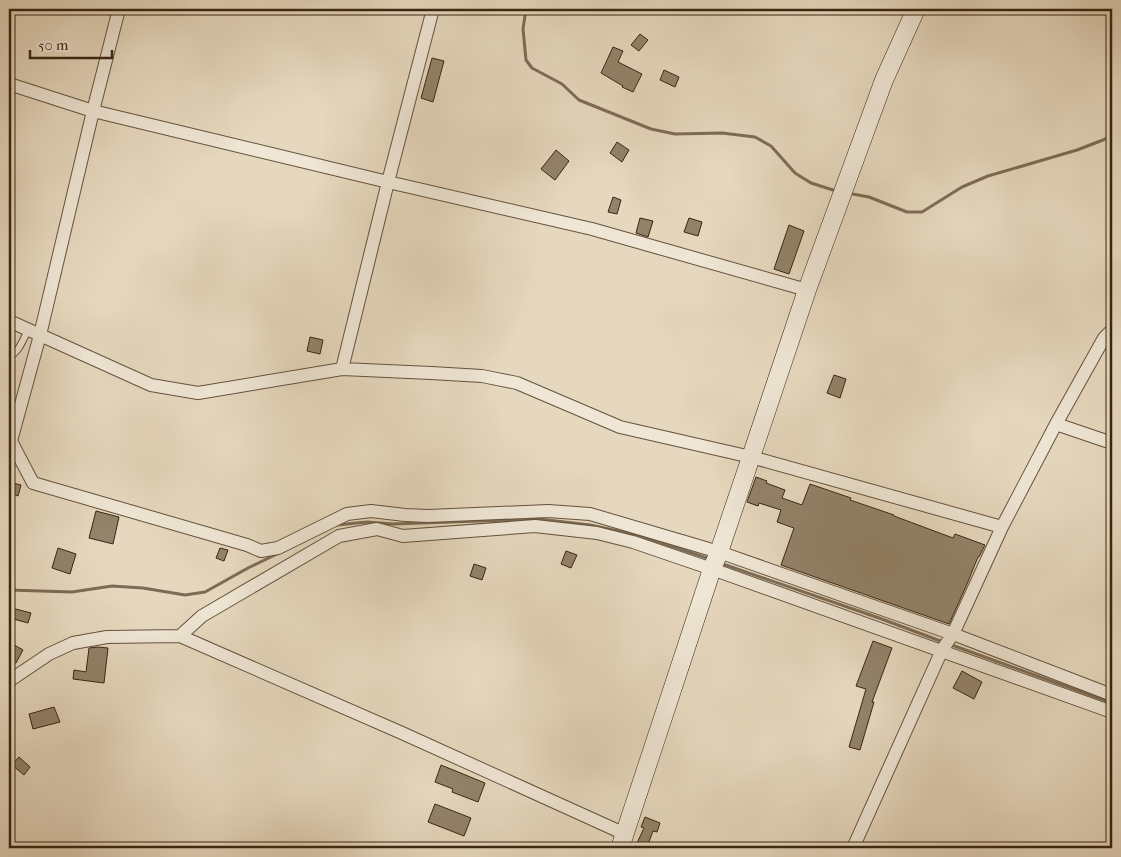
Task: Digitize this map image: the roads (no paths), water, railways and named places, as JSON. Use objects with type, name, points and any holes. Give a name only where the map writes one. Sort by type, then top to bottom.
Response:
[{"type":"street","points":[[119,9],[34,332],[11,441],[33,483],[262,551],[278,548],[347,514],[371,511],[428,516],[548,511],[590,514],[719,552],[953,634],[1112,695]]},
{"type":"street","points":[[342,369],[433,9]]},
{"type":"street","points":[[9,681],[49,654],[73,643],[107,638],[180,636],[411,737],[622,841],[807,290],[884,80],[916,9]]},
{"type":"street","points":[[9,84],[93,111],[592,229],[807,290]]},
{"type":"street","points":[[9,321],[151,384],[198,393],[342,369],[482,376],[517,383],[620,427],[751,457],[1002,528]]},
{"type":"street","points":[[853,848],[942,650],[953,634],[1002,528],[1056,424],[1104,338],[1112,330]]},
{"type":"street","points":[[1056,424],[1112,443]]},
{"type":"street","points":[[180,636],[202,616],[339,536],[377,529],[403,536],[535,526],[597,533],[633,542],[942,650],[1112,712]]},
{"type":"lane","points":[[9,357],[34,332]]},
{"type":"waterway","points":[[526,9],[523,29],[526,60],[532,68],[562,84],[579,100],[651,129],[675,134],[722,133],[755,137],[771,146],[795,173],[811,183],[836,191]]},
{"type":"waterway","points":[[847,193],[869,197],[907,212],[922,212],[962,187],[988,176],[1077,150],[1112,135]]},
{"type":"waterway","points":[[337,525],[367,522],[393,524],[539,519],[590,525],[637,535],[710,559]]},
{"type":"waterway","points":[[9,590],[72,592],[112,586],[143,588],[185,595],[205,592],[277,554]]},
{"type":"waterway","points":[[720,563],[943,642]]},
{"type":"waterway","points":[[949,644],[1112,703]]}]
